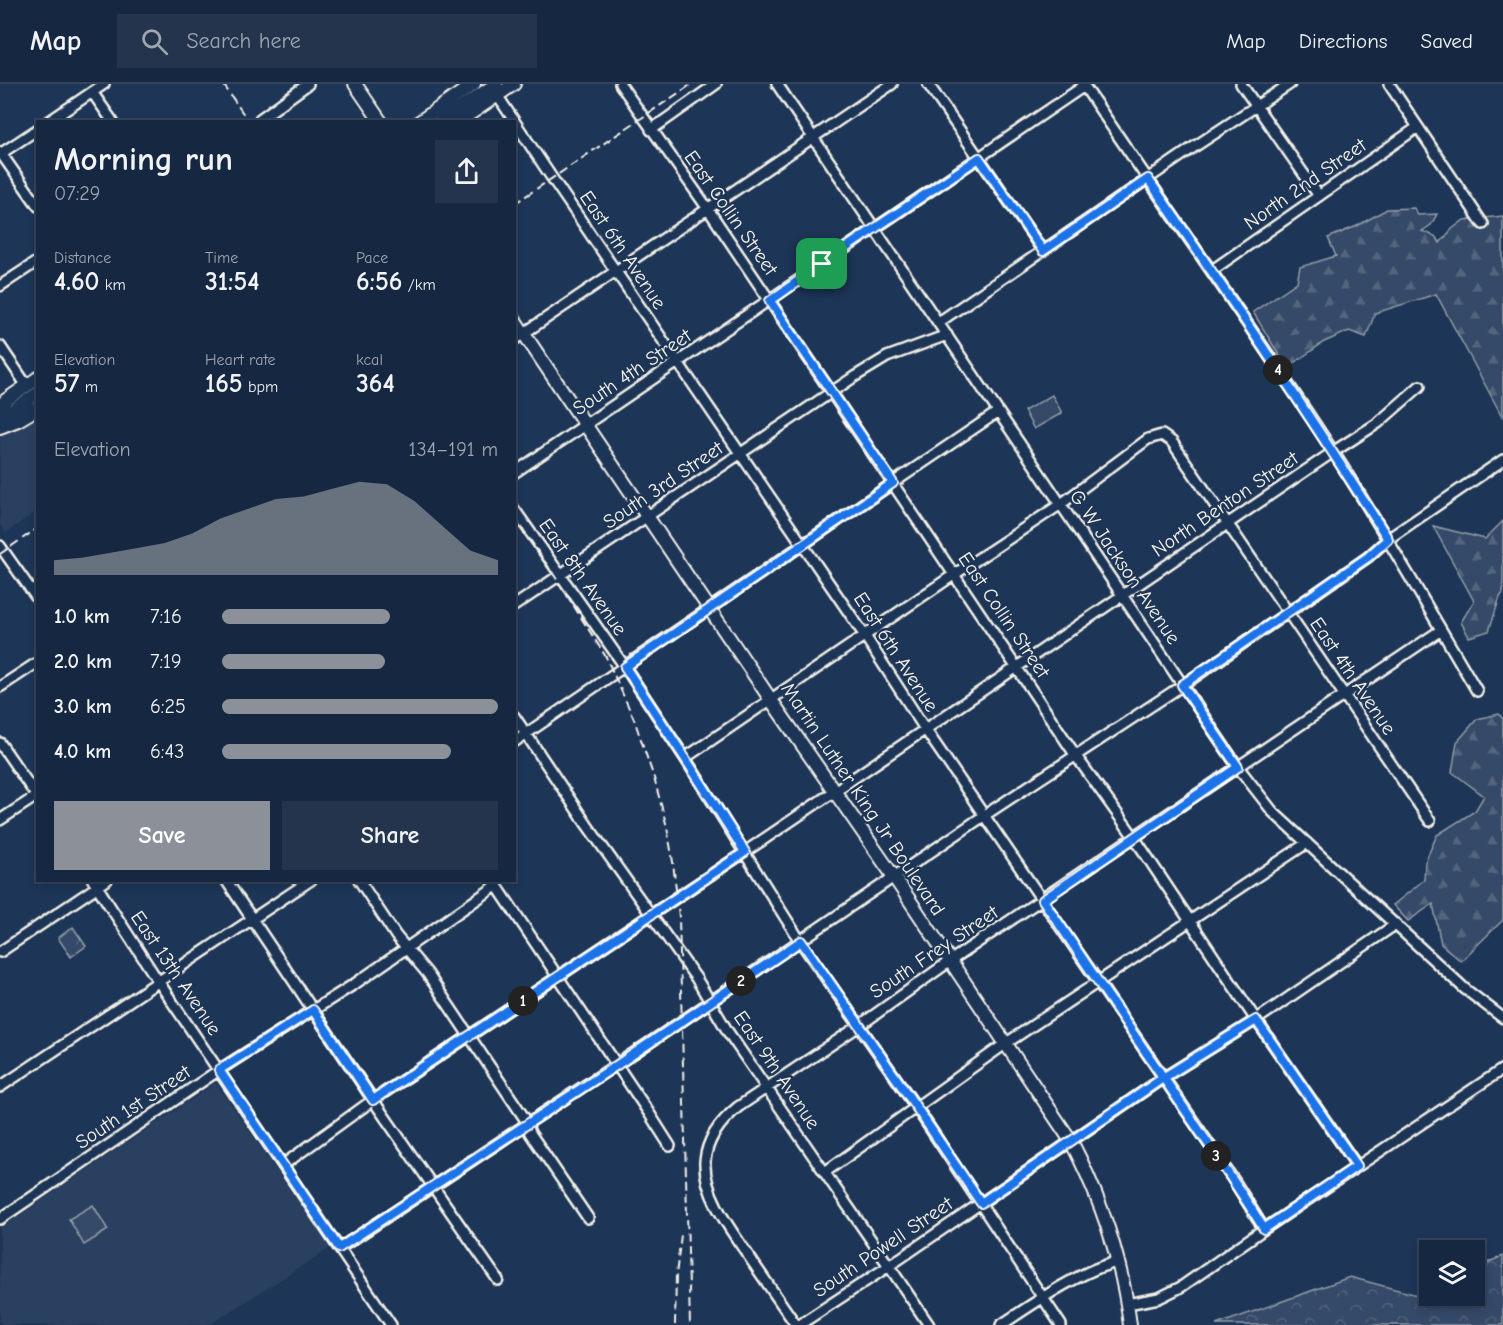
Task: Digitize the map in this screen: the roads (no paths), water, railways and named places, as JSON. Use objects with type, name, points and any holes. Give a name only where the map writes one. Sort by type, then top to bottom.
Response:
[{"type":"main road","points":[[355,84],[380,120]]},
{"type":"main road","points":[[422,120],[474,84]]},
{"type":"main road","points":[[443,120],[494,89],[514,84]]},
{"type":"main road","points":[[460,120],[494,89]]},
{"type":"main road","name":"Martin Luther King Jr Boulevard","points":[[519,336],[586,424],[1071,1141],[1101,1205],[1119,1262],[1130,1325]]},
{"type":"main road","points":[[0,407],[6,400],[36,379]]},
{"type":"main road","points":[[0,419],[36,394]]},
{"type":"main road","points":[[0,427],[36,409]]},
{"type":"street","points":[[51,120],[104,84]]},
{"type":"street","points":[[260,119],[308,84]]},
{"type":"street","name":"East Collin Street","points":[[620,84],[708,209],[1076,756],[1134,837],[1357,1166]]},
{"type":"street","points":[[651,130],[716,84]]},
{"type":"street","name":"G W Jackson Avenue","points":[[777,84],[1238,767],[1273,812],[1465,988],[1503,1018]]},
{"type":"street","points":[[519,336],[892,84]]},
{"type":"street","points":[[928,84],[1043,251]]},
{"type":"street","points":[[1241,84],[1319,196]]},
{"type":"street","points":[[939,322],[1290,84]]},
{"type":"street","points":[[1389,84],[1483,224]]},
{"type":"street","points":[[1084,85],[1333,452],[1388,539],[1477,691]]},
{"type":"street","name":"South 4th Street","points":[[516,471],[770,301],[1084,85]]},
{"type":"street","name":"East 6th Avenue","points":[[494,89],[515,120]]},
{"type":"street","points":[[92,92],[112,120]]},
{"type":"street","name":"East 6th Avenue","points":[[516,122],[865,636],[925,729],[1235,1182],[1264,1229]]},
{"type":"street","name":"North 2nd Street","points":[[1212,271],[1418,127]]},
{"type":"street","points":[[36,130],[0,153],[36,203]]},
{"type":"street","points":[[0,286],[36,262]]},
{"type":"street","name":"South 3rd Street","points":[[516,605],[886,357],[947,335]]},
{"type":"street","points":[[0,346],[27,386]]},
{"type":"street","name":"North Benton Street","points":[[283,1165],[373,1100],[558,978],[1378,423],[1420,386]]},
{"type":"street","points":[[516,741],[998,412]]},
{"type":"street","name":"East 4th Avenue","points":[[1061,504],[1148,438],[1162,435],[1172,442],[1430,821]]},
{"type":"street","points":[[339,1248],[617,1065],[985,815],[1182,685],[1368,557],[1388,539],[1503,460]]},
{"type":"street","points":[[685,758],[1061,504]]},
{"type":"street","name":"East 8th Avenue","points":[[516,512],[625,667],[801,941],[916,1107],[1061,1325]]},
{"type":"street","points":[[0,546],[36,597]]},
{"type":"street","name":"South Frey Street","points":[[798,1325],[735,1236],[720,1211],[708,1183],[705,1159],[708,1147],[719,1126],[729,1114],[950,961],[1441,630]]},
{"type":"street","points":[[0,687],[36,663]]},
{"type":"street","name":"East 9th Avenue","points":[[516,719],[587,825],[696,978],[728,1032],[929,1325]]},
{"type":"street","points":[[0,743],[36,795]]},
{"type":"street","points":[[0,820],[36,797]]},
{"type":"street","points":[[825,1172],[1005,1044],[1307,843]]},
{"type":"street","points":[[227,882],[373,1100],[498,1280]]},
{"type":"street","points":[[0,1087],[308,882]]},
{"type":"street","points":[[360,882],[396,936],[427,973],[588,1218]]},
{"type":"street","points":[[494,883],[670,1146]]},
{"type":"street","name":"South 1st Street","points":[[0,1219],[219,1070],[406,948],[494,883]]},
{"type":"street","points":[[1,951],[95,884]]},
{"type":"street","name":"East 13th Avenue","points":[[95,884],[390,1325]]},
{"type":"street","name":"South Powell Street","points":[[798,1325],[889,1266],[1163,1078],[1256,1020],[1396,924]]},
{"type":"street","points":[[1127,1304],[1159,1298],[1181,1287],[1503,1069]]},
{"type":"street","points":[[1001,1325],[1093,1270],[1119,1262]]},
{"type":"railway","points":[[223,84],[248,120]]},
{"type":"railway","points":[[516,203],[692,84]]},
{"type":"railway","points":[[516,519],[606,657],[634,719],[654,778],[667,827],[679,917],[690,1325]]},
{"type":"railway","points":[[0,554],[36,529]]},
{"type":"railway","points":[[675,1325],[676,1275],[681,1235]]}]
